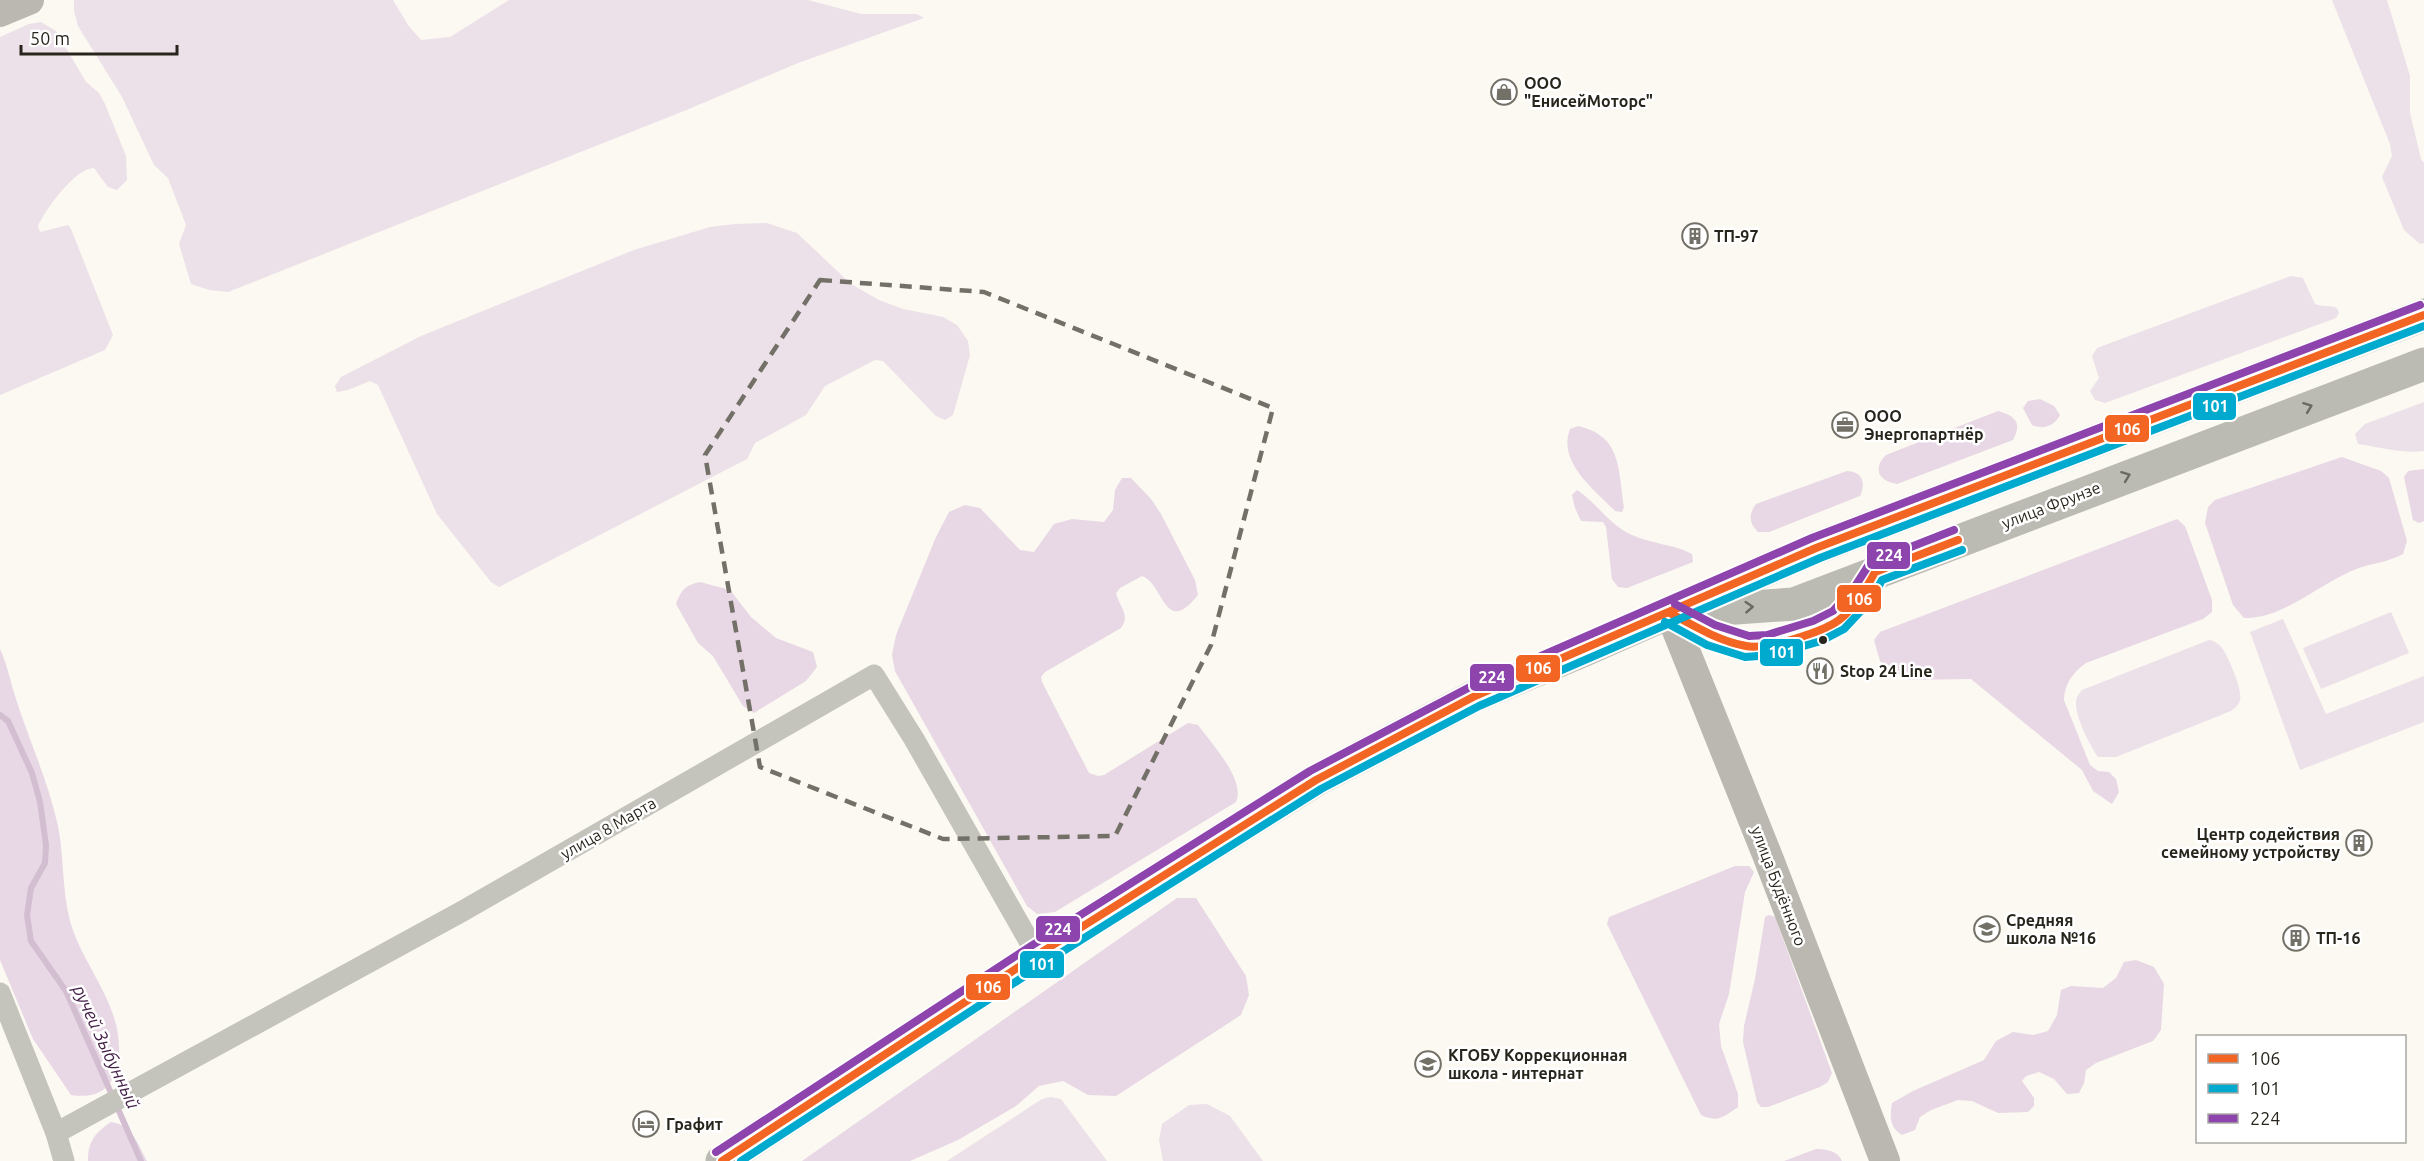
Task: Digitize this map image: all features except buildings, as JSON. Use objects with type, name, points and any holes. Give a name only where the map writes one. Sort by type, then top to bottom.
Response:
[{"type":"main road","points":[[0,12],[29,0]]},
{"type":"main road","name":"улица Фрунзе","points":[[722,1161],[1037,955],[1316,780],[1474,696],[1816,548],[2424,315]]},
{"type":"main road","name":"улица Фрунзе","points":[[1670,613],[1794,604],[2424,364]]},
{"type":"main road","name":"улица Будённого","points":[[1670,613],[1768,857],[1885,1161]]},
{"type":"street","name":"улица 8 Марта","points":[[56,1133],[461,912],[874,675],[919,748],[1037,955]]},
{"type":"street","points":[[0,993],[56,1133],[64,1161]]},
{"type":"highlighted area","points":[[820,280],[984,292],[1273,408],[1211,645],[1115,836],[943,839],[760,767],[705,455]]},
{"type":"shaded area","points":[[74,0],[393,0],[408,25],[421,40],[450,37],[509,0],[808,0],[861,14],[917,14],[924,18],[798,63],[684,111],[228,292],[209,290],[191,284],[179,244],[186,225],[168,178],[154,165],[122,97],[78,26]]},
{"type":"shaded area","points":[[2332,0],[2387,0],[2410,76],[2410,113],[2421,159],[2424,163],[2424,243],[2420,244],[2404,230],[2382,177],[2392,156],[2390,144]]},
{"type":"shaded area","points":[[41,22],[56,31],[86,82],[99,93],[126,156],[127,180],[117,190],[108,187],[94,168],[86,170],[61,191],[38,226],[40,232],[68,225],[71,229],[113,335],[105,350],[0,395],[0,37],[29,24]]},
{"type":"shaded area","points":[[767,223],[797,233],[851,284],[879,300],[903,309],[943,317],[957,325],[968,341],[970,355],[953,415],[945,420],[936,416],[883,361],[875,360],[825,386],[806,415],[755,443],[747,459],[499,587],[491,582],[437,514],[378,385],[370,381],[337,392],[335,386],[341,377],[421,336],[634,250],[710,227]]},
{"type":"shaded area","points":[[2291,276],[2303,278],[2315,304],[2337,308],[2339,313],[2336,318],[2105,403],[2095,400],[2090,391],[2099,378],[2092,356],[2097,348]]},
{"type":"shaded area","points":[[2040,399],[2054,406],[2060,415],[2052,424],[2045,427],[2032,425],[2023,408],[2028,401]]},
{"type":"shaded area","points":[[2424,402],[2424,451],[2399,451],[2358,444],[2355,434],[2365,424]]},
{"type":"shaded area","points":[[1998,411],[2009,415],[2016,421],[2017,429],[2013,440],[1897,484],[1886,480],[1880,474],[1879,465],[1886,455]]},
{"type":"shaded area","points":[[1578,426],[1592,431],[1610,446],[1618,467],[1624,507],[1622,512],[1615,511],[1580,475],[1573,464],[1567,441],[1570,429]]},
{"type":"shaded area","points":[[2342,457],[2381,471],[2389,478],[2407,541],[2403,554],[2345,574],[2273,613],[2244,618],[2233,605],[2205,523],[2208,507],[2215,500]]},
{"type":"shaded area","points":[[2424,469],[2424,521],[2419,523],[2413,520],[2404,477],[2408,471]]},
{"type":"shaded area","points":[[1847,471],[1857,474],[1862,479],[1863,487],[1860,496],[1769,532],[1758,532],[1753,525],[1751,515],[1756,504]]},
{"type":"shaded area","points":[[1122,478],[1131,478],[1151,499],[1161,514],[1195,580],[1198,595],[1187,607],[1178,611],[1171,610],[1155,588],[1142,576],[1120,588],[1116,593],[1125,614],[1121,628],[1045,672],[1041,677],[1042,682],[1089,773],[1104,775],[1188,723],[1198,725],[1226,762],[1238,793],[1236,802],[1055,912],[1037,914],[1027,906],[895,671],[892,655],[896,635],[936,537],[949,512],[965,505],[980,508],[1020,550],[1034,552],[1054,524],[1072,519],[1104,522],[1113,510],[1115,490]]},
{"type":"shaded area","points":[[1577,490],[1624,531],[1639,538],[1692,554],[1693,562],[1627,588],[1618,587],[1612,579],[1606,527],[1603,522],[1581,521],[1572,495]]},
{"type":"shaded area","points":[[2177,519],[2185,526],[2212,600],[2212,612],[2203,619],[2086,663],[2073,675],[2066,689],[2064,700],[2090,765],[2098,771],[2109,772],[2116,779],[2119,792],[2112,804],[2093,791],[2082,770],[1971,679],[1909,680],[1891,671],[1880,661],[1874,640],[1880,632]]},
{"type":"shaded area","points":[[700,582],[730,590],[751,617],[776,638],[813,652],[817,667],[806,681],[754,713],[743,706],[713,656],[698,643],[676,604],[684,589]]},
{"type":"shaded area","points":[[2391,612],[2409,653],[2321,689],[2303,648]]},
{"type":"shaded area","points":[[2283,619],[2326,714],[2424,676],[2424,722],[2300,770],[2250,632]]},
{"type":"shaded area","points":[[2209,640],[2221,647],[2232,668],[2240,696],[2237,706],[2231,711],[2116,757],[2098,757],[2087,739],[2076,709],[2076,701],[2082,690]]},
{"type":"shaded area","points":[[0,649],[54,809],[60,838],[70,921],[83,953],[108,1001],[118,1034],[118,1063],[112,1081],[100,1092],[92,1095],[71,1095],[33,1039],[0,960]]},
{"type":"shaded area","points":[[1735,866],[1749,866],[1754,872],[1745,892],[1729,994],[1719,1024],[1721,1046],[1738,1094],[1738,1107],[1724,1116],[1712,1119],[1701,1115],[1607,924],[1609,917]]},
{"type":"shaded area","points":[[1177,898],[1196,898],[1246,976],[1249,995],[1241,1015],[1116,1096],[1088,1095],[1063,1081],[1039,1086],[1016,1106],[958,1140],[910,1161],[802,1161]]},
{"type":"shaded area","points":[[1769,915],[1775,917],[1832,1073],[1828,1082],[1820,1087],[1768,1107],[1761,1107],[1757,1102],[1743,1042],[1765,917]]},
{"type":"shaded area","points":[[2136,960],[2154,967],[2164,984],[2161,1030],[2153,1041],[2096,1063],[2086,1070],[2084,1083],[2079,1093],[2067,1094],[2054,1079],[2039,1072],[2026,1076],[2022,1081],[2034,1098],[2034,1106],[2028,1112],[1998,1113],[1972,1101],[1958,1100],[1931,1110],[1920,1117],[1915,1130],[1902,1135],[1895,1128],[1891,1117],[1892,1103],[1913,1091],[1984,1060],[1996,1041],[2013,1032],[2033,1035],[2048,1031],[2057,1015],[2061,990],[2071,986],[2103,988],[2116,978],[2124,962]]},
{"type":"shaded area","points":[[1050,1097],[1061,1099],[1107,1161],[947,1161],[1042,1099]]},
{"type":"shaded area","points":[[1207,1104],[1230,1116],[1263,1161],[1163,1161],[1159,1140],[1162,1124],[1189,1105]]},
{"type":"shaded area","points":[[111,1122],[129,1131],[147,1161],[88,1161],[91,1143]]},
{"type":"shaded area","points":[[1816,1149],[1835,1153],[1842,1161],[1784,1161]]},
{"type":"waterway","name":"ручей Зыбунный","points":[[0,715],[8,721],[32,773],[40,802],[46,845],[45,863],[31,888],[27,915],[31,941],[66,991],[141,1161]]},
{"type":"transit line","name":"224","points":[[716,1152],[1031,946],[1310,771],[1470,687],[1812,538],[2420,305]]},
{"type":"transit line","name":"106","points":[[722,1161],[1037,955],[1316,780],[1475,696],[1816,548],[2424,315]]},
{"type":"transit line","name":"101","points":[[741,1161],[1043,964],[1321,789],[1479,706],[1820,558],[2424,326]]},
{"type":"transit line","name":"224","points":[[1675,604],[1715,625],[1749,636],[1767,635],[1813,621],[1833,611],[1854,588],[1870,563],[1954,530]]},
{"type":"transit line","name":"106","points":[[1670,613],[1736,644],[1755,647],[1780,643],[1821,630],[1839,620],[1855,604],[1875,572],[1958,540]]},
{"type":"transit line","name":"101","points":[[1665,622],[1707,645],[1745,657],[1772,655],[1821,641],[1844,629],[1871,600],[1882,580],[1962,550]]},
{"type":"place","name":"ООО \"ЕнисейМоторс\"","points":[[1504,92]]},
{"type":"place","name":"ТП-97","points":[[1695,236]]},
{"type":"place","name":"ООО Энергопартнёр","points":[[1845,425]]},
{"type":"place","name":"Stop 24 Line","points":[[1820,671]]},
{"type":"place","name":"Центр содействия семейному устройству","points":[[2359,843]]},
{"type":"place","name":"Средняя школа №16","points":[[1987,929]]},
{"type":"place","name":"ТП-16","points":[[2296,938]]},
{"type":"place","name":"КГОБУ Коррекционная школа - интернат","points":[[1428,1064]]},
{"type":"place","name":"Графит","points":[[646,1124]]}]
